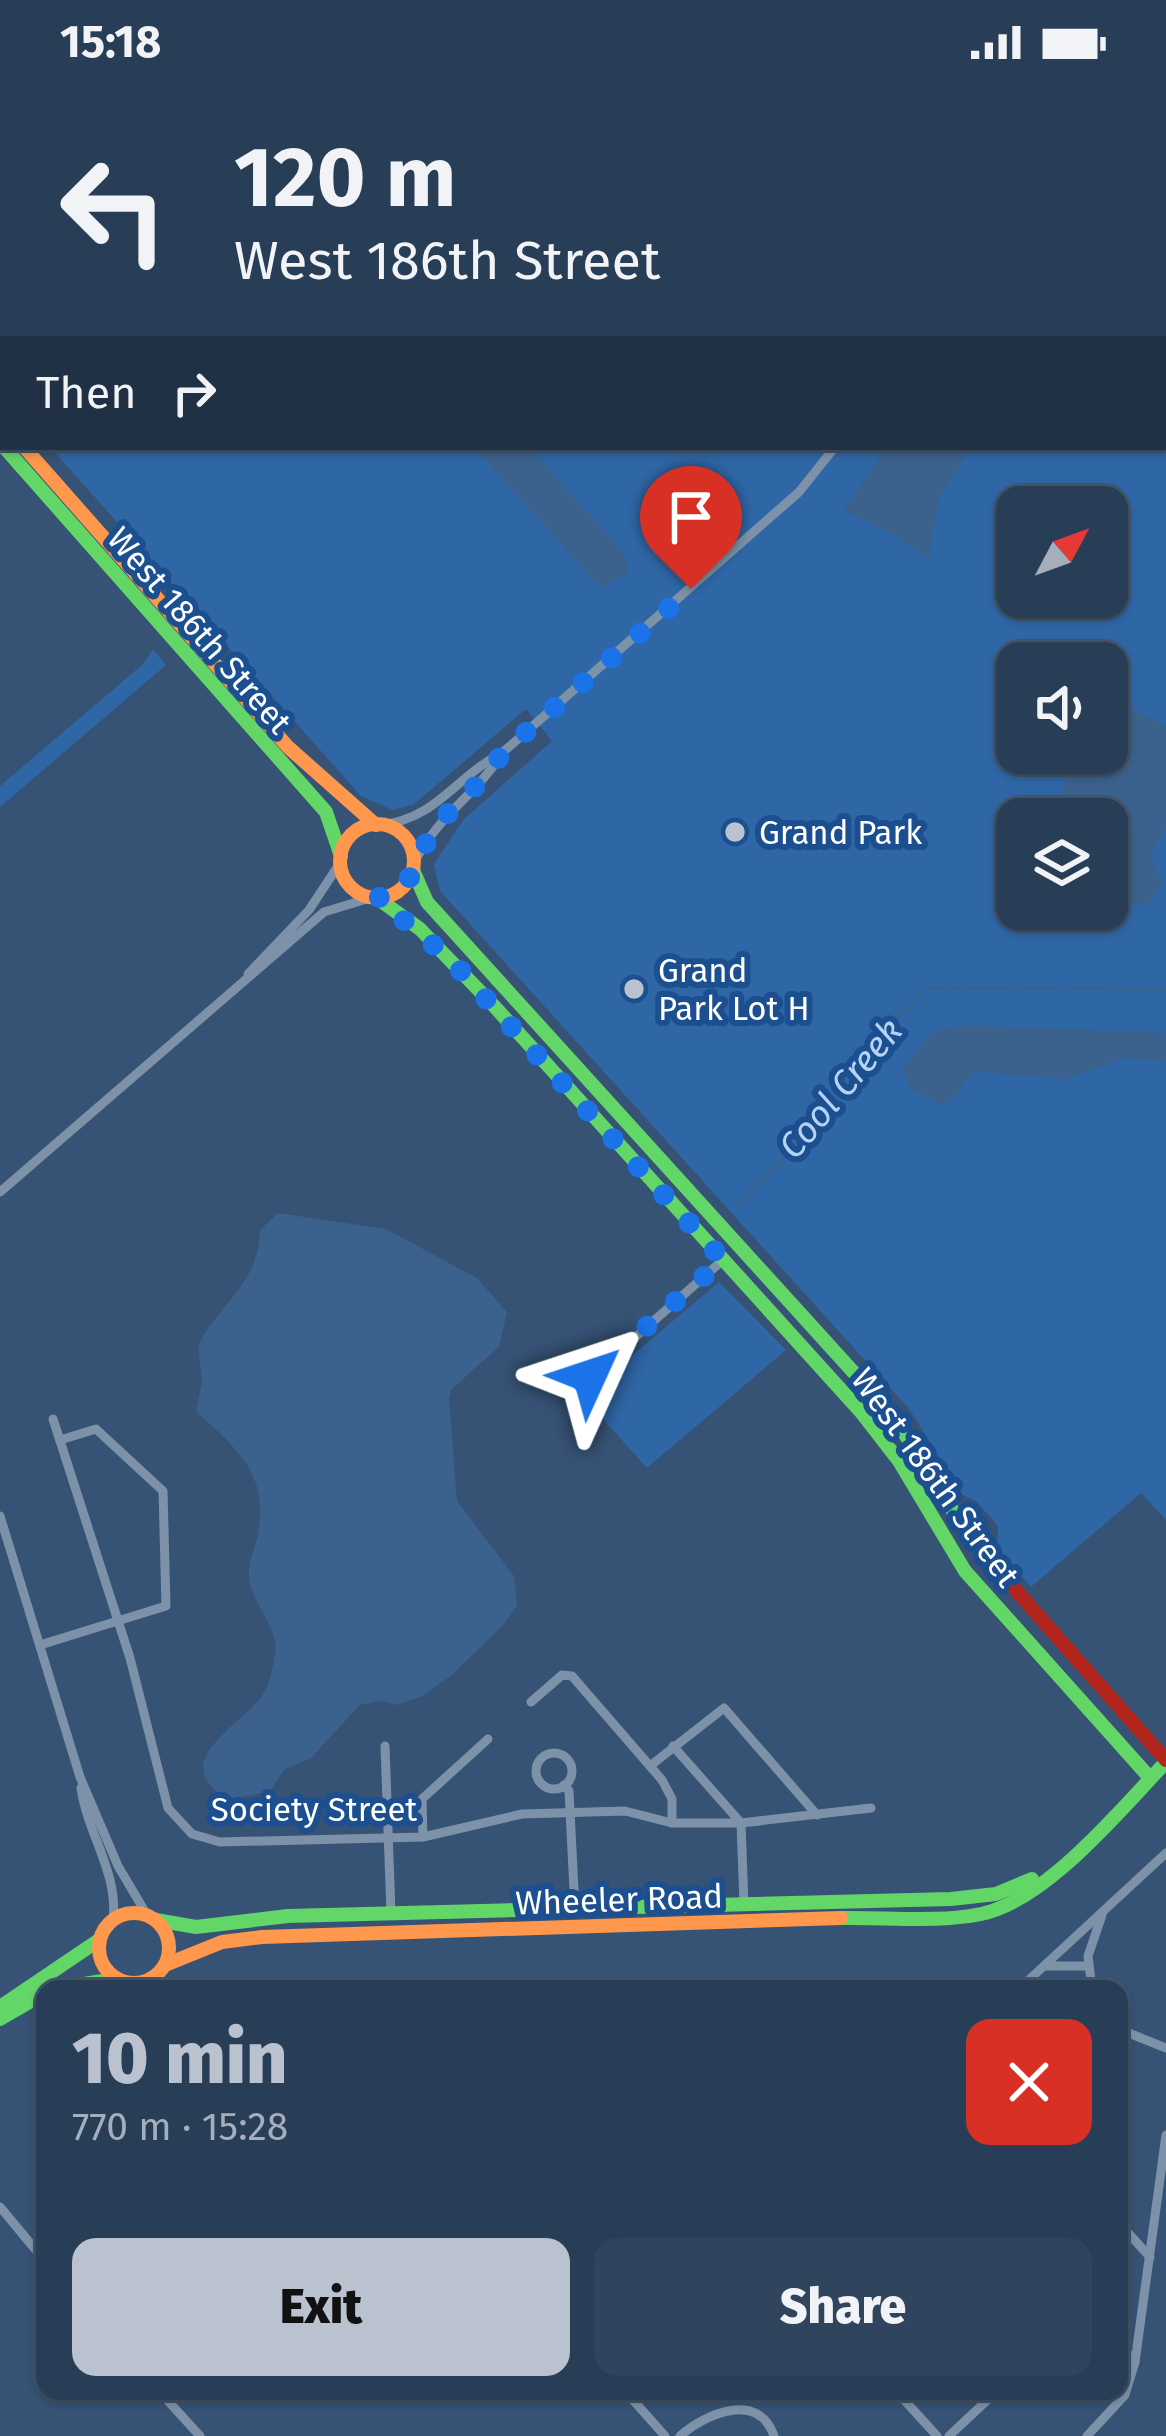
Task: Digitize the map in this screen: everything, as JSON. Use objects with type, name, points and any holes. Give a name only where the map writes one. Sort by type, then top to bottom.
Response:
[{"type":"street","name":"West 186th Street","points":[[6,450],[326,812],[340,860]]},
{"type":"street","name":"West 186th Street","points":[[27,450],[292,752],[378,825]]},
{"type":"street","points":[[0,1192],[243,981],[308,910],[354,832],[413,820],[431,811],[786,505],[833,450]]},
{"type":"street","points":[[243,981],[274,960],[334,905],[397,892],[434,827],[491,771],[502,753]]},
{"type":"street","points":[[378,825],[405,837],[413,867]]},
{"type":"street","points":[[340,860],[352,888],[374,898]]},
{"type":"street","name":"West 186th Street","points":[[413,867],[427,902],[909,1436],[969,1537],[1166,1761]]},
{"type":"street","name":"West 186th Street","points":[[374,898],[449,958],[800,1344],[899,1461],[965,1571],[1150,1778]]},
{"type":"street","points":[[590,1376],[723,1260]]},
{"type":"street","points":[[800,1344],[816,1329]]},
{"type":"street","name":"Society Street","points":[[53,1419],[118,1622],[168,1808],[192,1834],[220,1842],[387,1835],[423,1838],[522,1814],[625,1811],[672,1823],[741,1823],[871,1808]]},
{"type":"street","points":[[40,1645],[166,1606],[163,1491],[97,1430],[60,1440]]},
{"type":"street","points":[[0,1516],[80,1777],[118,1866],[168,1940],[159,1976]]},
{"type":"street","points":[[531,1702],[569,1675],[650,1766],[672,1799],[672,1823]]},
{"type":"street","points":[[650,1766],[721,1707],[817,1815]]},
{"type":"street","points":[[423,1838],[425,1795],[488,1739]]},
{"type":"street","points":[[674,1746],[741,1823],[744,1904]]},
{"type":"street","points":[[385,1747],[391,1913]]},
{"type":"street","points":[[564,1785],[550,1788],[538,1780],[536,1769],[543,1756],[557,1753],[569,1762],[571,1776],[564,1785],[576,1927]]},
{"type":"street","name":"Wheeler Road","points":[[159,1976],[222,1942],[262,1937],[966,1917],[1024,1896],[1166,1761]]},
{"type":"street","points":[[40,1980],[99,1940],[113,1919],[114,1893],[85,1813],[80,1777]]},
{"type":"street","points":[[1029,1980],[1166,1853]]},
{"type":"street","name":"Wheeler Road","points":[[151,1918],[196,1927],[240,1918],[975,1898],[1015,1888],[1062,1860]]},
{"type":"street","points":[[1090,1980],[1088,1966],[1104,1910]]},
{"type":"street","points":[[113,1919],[130,1913],[151,1918]]},
{"type":"street","points":[[99,1940],[102,1965],[117,1980]]},
{"type":"street","points":[[1045,1966],[1088,1966]]},
{"type":"street","points":[[0,2007],[36,1983]]},
{"type":"street","points":[[0,2019],[36,1998]]},
{"type":"street","points":[[1128,2033],[1166,2048]]},
{"type":"street","points":[[1128,2386],[1162,2213],[1166,2135]]},
{"type":"street","points":[[0,2207],[36,2250]]},
{"type":"street","points":[[1128,2233],[1150,2257]]},
{"type":"street","points":[[1128,2354],[1136,2362]]},
{"type":"street","points":[[167,2400],[200,2436]]},
{"type":"street","points":[[633,2400],[665,2436]]},
{"type":"street","points":[[904,2400],[937,2436]]},
{"type":"street","points":[[950,2436],[988,2400]]},
{"type":"street","points":[[1087,2436],[1120,2400]]},
{"type":"street","points":[[680,2436],[697,2423],[746,2409],[760,2414],[774,2436]]},
{"type":"shaded area","name":"Grand Park","points":[[53,450],[1166,450],[1166,1520],[1141,1493],[1031,1587],[997,1548],[998,1526],[976,1501],[961,1494],[910,1410],[440,891],[434,864],[463,820],[552,741],[526,709],[413,805],[392,810],[361,796]]},
{"type":"shaded area","points":[[477,450],[532,450],[623,552],[629,566],[624,576],[603,586]]},
{"type":"shaded area","points":[[883,450],[969,450],[939,499],[928,560],[895,535],[844,511]]},
{"type":"shaded area","points":[[153,649],[166,665],[0,807],[0,786],[143,664]]},
{"type":"shaded area","points":[[1134,710],[1166,726],[1166,825],[1151,855],[1162,884],[1151,903],[1128,906],[1128,798],[1062,798],[1066,774],[1128,774],[1128,712]]},
{"type":"shaded area","points":[[957,1025],[1166,1033],[1166,1062],[1125,1058],[1065,1079],[977,1072],[951,1099],[939,1104],[910,1088],[902,1069],[932,1033]]},
{"type":"shaded area","points":[[278,1213],[386,1229],[477,1278],[507,1312],[499,1347],[452,1389],[449,1398],[457,1501],[514,1576],[517,1605],[451,1676],[422,1696],[397,1705],[380,1701],[360,1705],[310,1759],[285,1769],[270,1791],[230,1800],[211,1786],[204,1773],[205,1759],[264,1692],[275,1644],[249,1577],[260,1512],[254,1477],[224,1437],[196,1411],[202,1382],[198,1346],[253,1266],[260,1230]]},
{"type":"shaded area","points":[[719,1282],[786,1350],[647,1468],[583,1397]]},
{"type":"waterway","name":"Cool Creek","points":[[737,1206],[798,1142],[867,1047],[927,988],[1166,989]]},
{"type":"traffic: fast","points":[[7,450],[326,812],[341,856]]},
{"type":"traffic: fast","points":[[413,870],[427,902],[895,1418],[969,1537],[990,1561]]},
{"type":"traffic: fast","points":[[377,898],[420,929],[495,1007],[861,1412],[899,1461],[965,1571],[1150,1778]]},
{"type":"traffic: fast","points":[[841,1918],[947,1918],[1006,1906],[1081,1851],[1166,1762]]},
{"type":"traffic: fast","points":[[156,1920],[196,1927],[288,1916],[951,1899],[996,1894],[1032,1879]]},
{"type":"traffic: fast","points":[[40,1980],[99,1940]]},
{"type":"traffic: fast","points":[[109,1980],[115,1979]]},
{"type":"traffic: fast","points":[[0,2007],[36,1983]]},
{"type":"traffic: fast","points":[[0,2019],[36,1998]]},
{"type":"traffic: slow","points":[[27,450],[288,747],[376,825]]},
{"type":"traffic: slow","points":[[377,824],[403,835],[414,861],[403,887],[377,898],[351,887],[340,861],[351,835],[377,824]]},
{"type":"traffic: slow","points":[[119,1980],[101,1962],[99,1948],[101,1934],[120,1915],[148,1915],[167,1934],[169,1948]]},
{"type":"traffic: slow","points":[[165,1965],[222,1942],[262,1937],[841,1918]]},
{"type":"traffic: slow","points":[[149,1980],[167,1962],[169,1948]]},
{"type":"traffic: jam","points":[[990,1561],[1166,1760]]},
{"type":"place","name":"Grand Park","points":[[735,832]]},
{"type":"place","name":"Grand Park Lot H","points":[[634,989]]},
{"type":"route","points":[[590,1376],[723,1260],[449,958],[420,929],[377,898],[407,883],[434,827],[491,771],[502,753],[691,589]]}]
